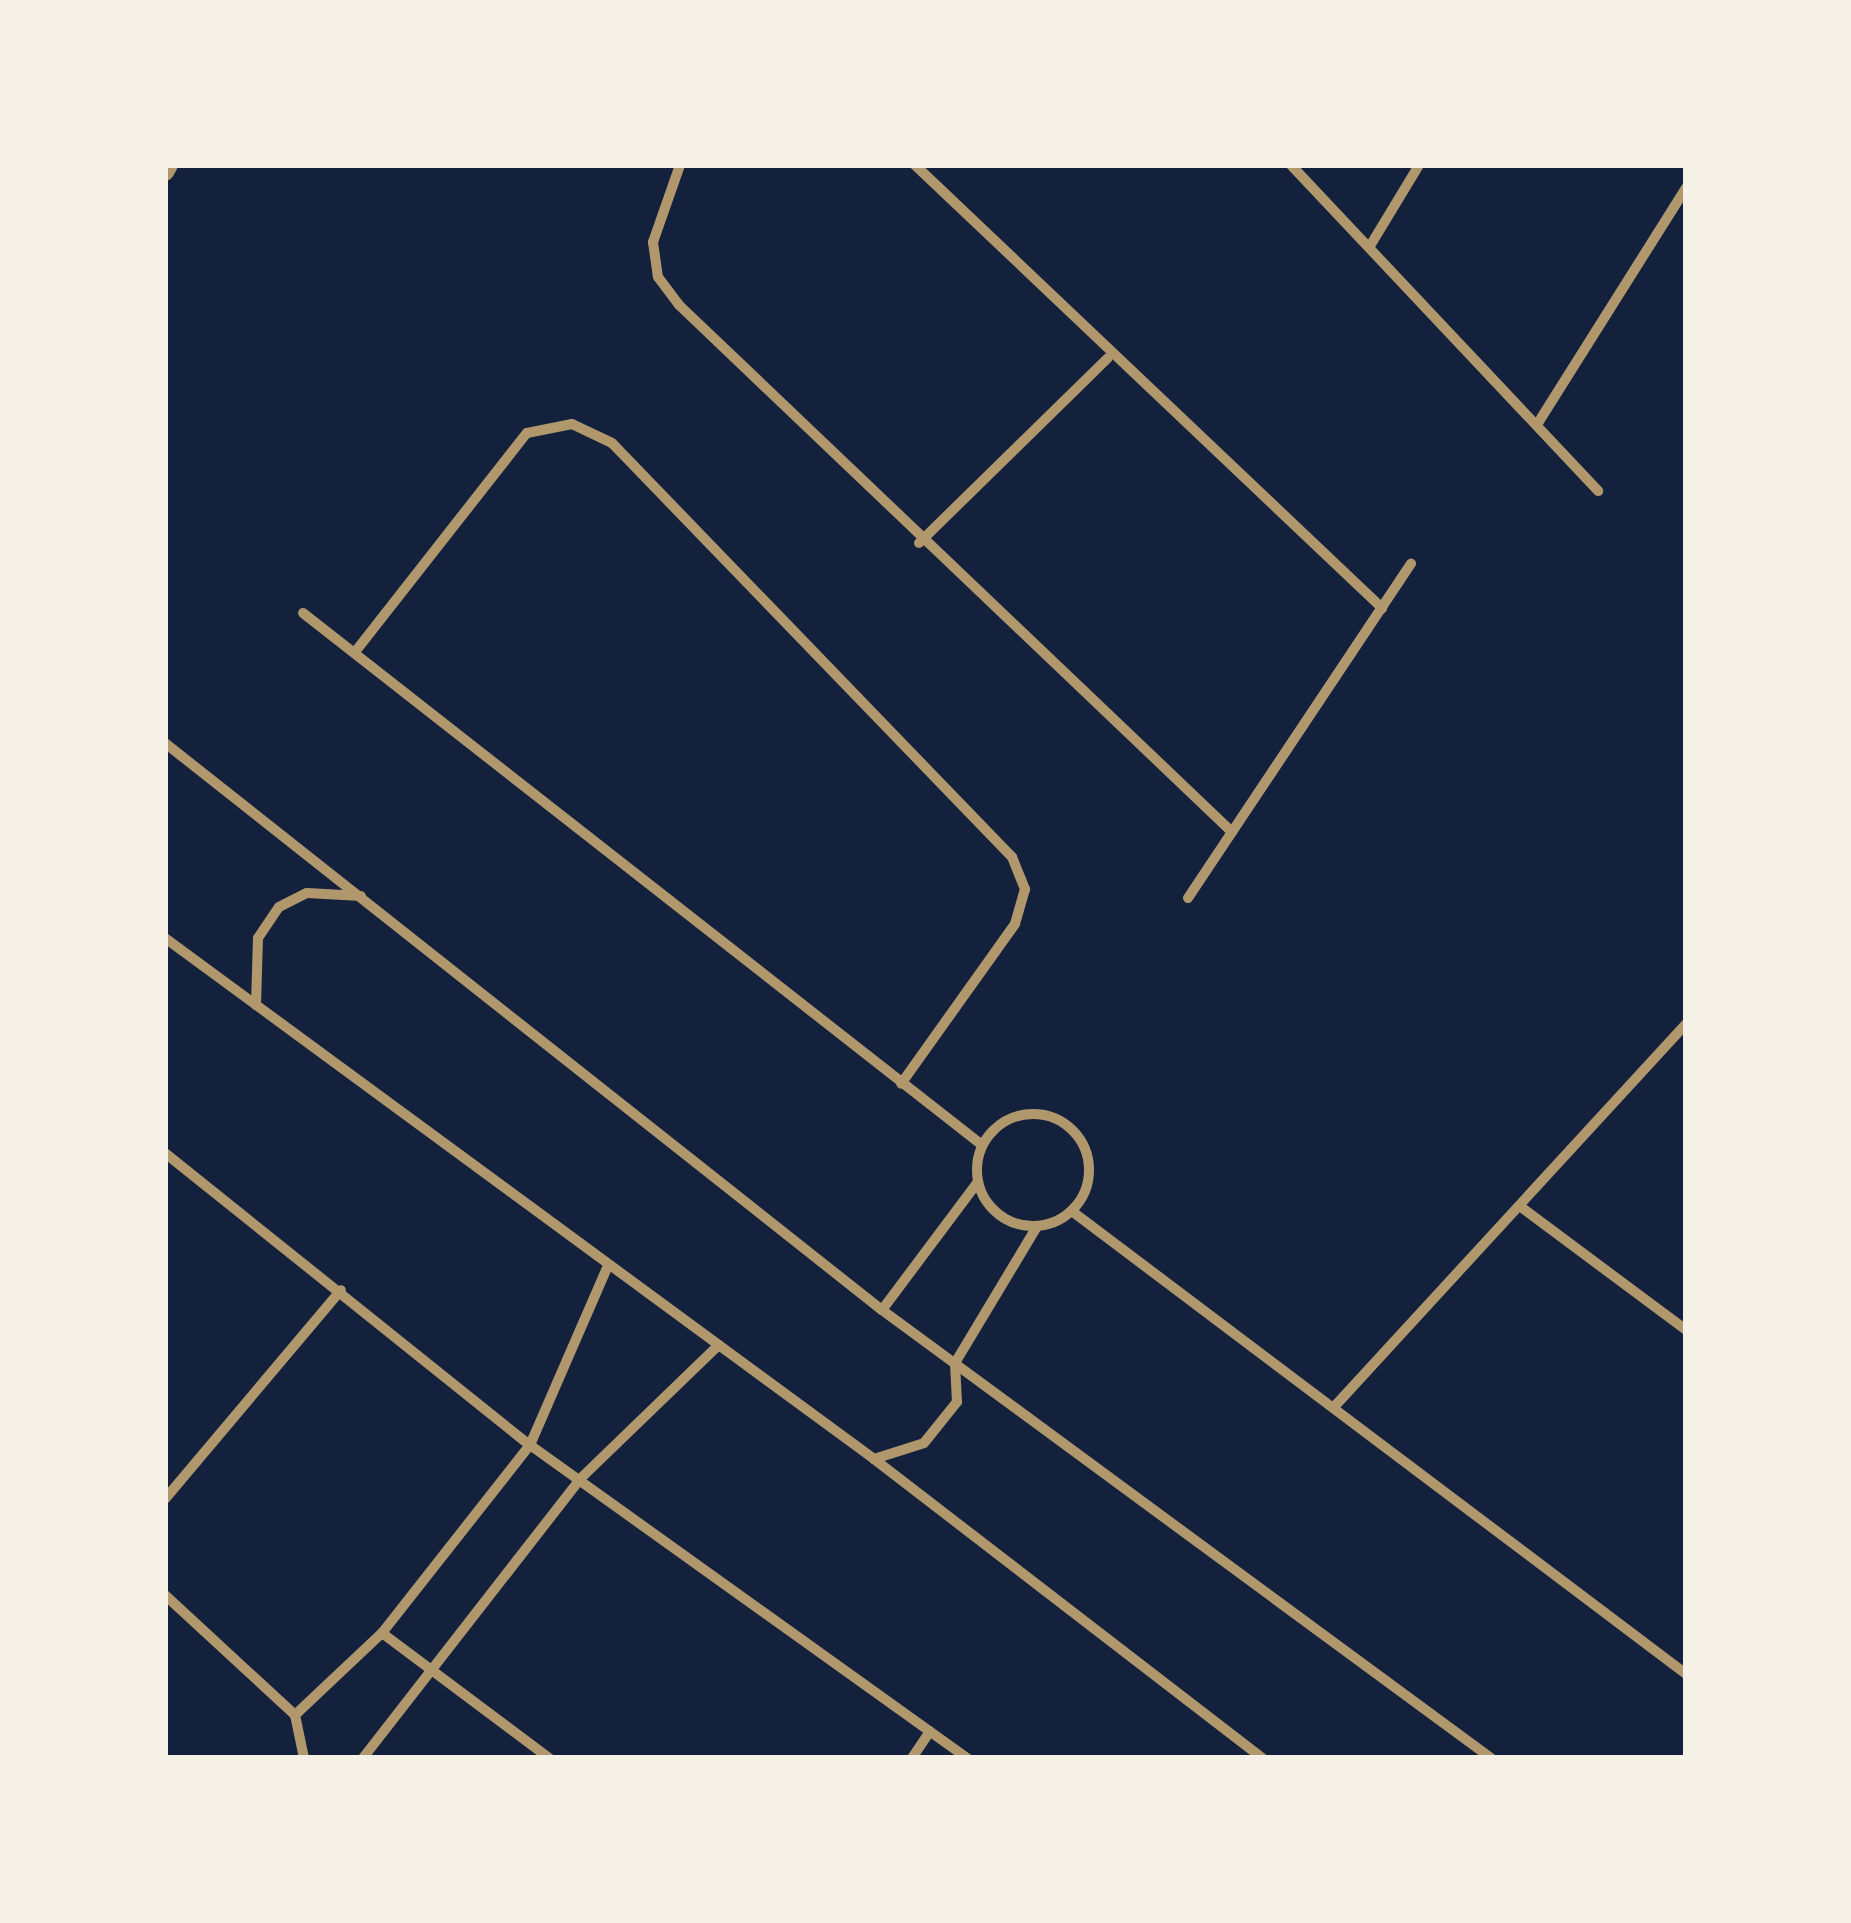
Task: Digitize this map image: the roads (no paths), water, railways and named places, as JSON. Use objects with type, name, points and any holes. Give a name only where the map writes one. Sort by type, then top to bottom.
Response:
[{"type":"street","points":[[914,165],[1108,358],[1382,608]]},
{"type":"street","points":[[1291,165],[1598,491]]},
{"type":"street","points":[[1370,246],[1419,165]]},
{"type":"street","points":[[677,166],[653,242],[658,277],[919,544],[1232,832]]},
{"type":"street","points":[[1538,423],[1686,188]]},
{"type":"street","points":[[919,544],[1108,358]]},
{"type":"street","points":[[355,652],[527,433],[572,424],[612,443],[1012,857],[1026,889],[1015,924],[901,1084]]},
{"type":"street","points":[[1188,898],[1412,563]]},
{"type":"street","points":[[303,614],[982,1144]]},
{"type":"street","points":[[165,743],[882,1310],[1491,1758]]},
{"type":"street","points":[[256,1005],[254,953],[278,906],[306,892],[362,896]]},
{"type":"street","points":[[165,938],[874,1459],[1262,1758]]},
{"type":"street","points":[[1334,1406],[1521,1208],[1686,1024]]},
{"type":"street","points":[[874,1459],[924,1443],[957,1402],[955,1363],[1036,1228],[1073,1212],[1088,1189],[1078,1135],[1027,1114],[1000,1123],[982,1144],[977,1183],[882,1310]]},
{"type":"street","points":[[165,1153],[530,1445],[967,1758]]},
{"type":"street","points":[[977,1183],[998,1216],[1036,1228]]},
{"type":"street","points":[[1521,1208],[1686,1330]]},
{"type":"street","points":[[1073,1212],[1686,1674]]},
{"type":"street","points":[[295,1715],[382,1633],[530,1445],[608,1266]]},
{"type":"street","points":[[165,1498],[341,1290]]},
{"type":"street","points":[[363,1758],[580,1479],[719,1344]]},
{"type":"street","points":[[165,1595],[295,1715],[304,1758]]},
{"type":"street","points":[[382,1633],[548,1758]]},
{"type":"street","points":[[912,1758],[930,1731]]}]
